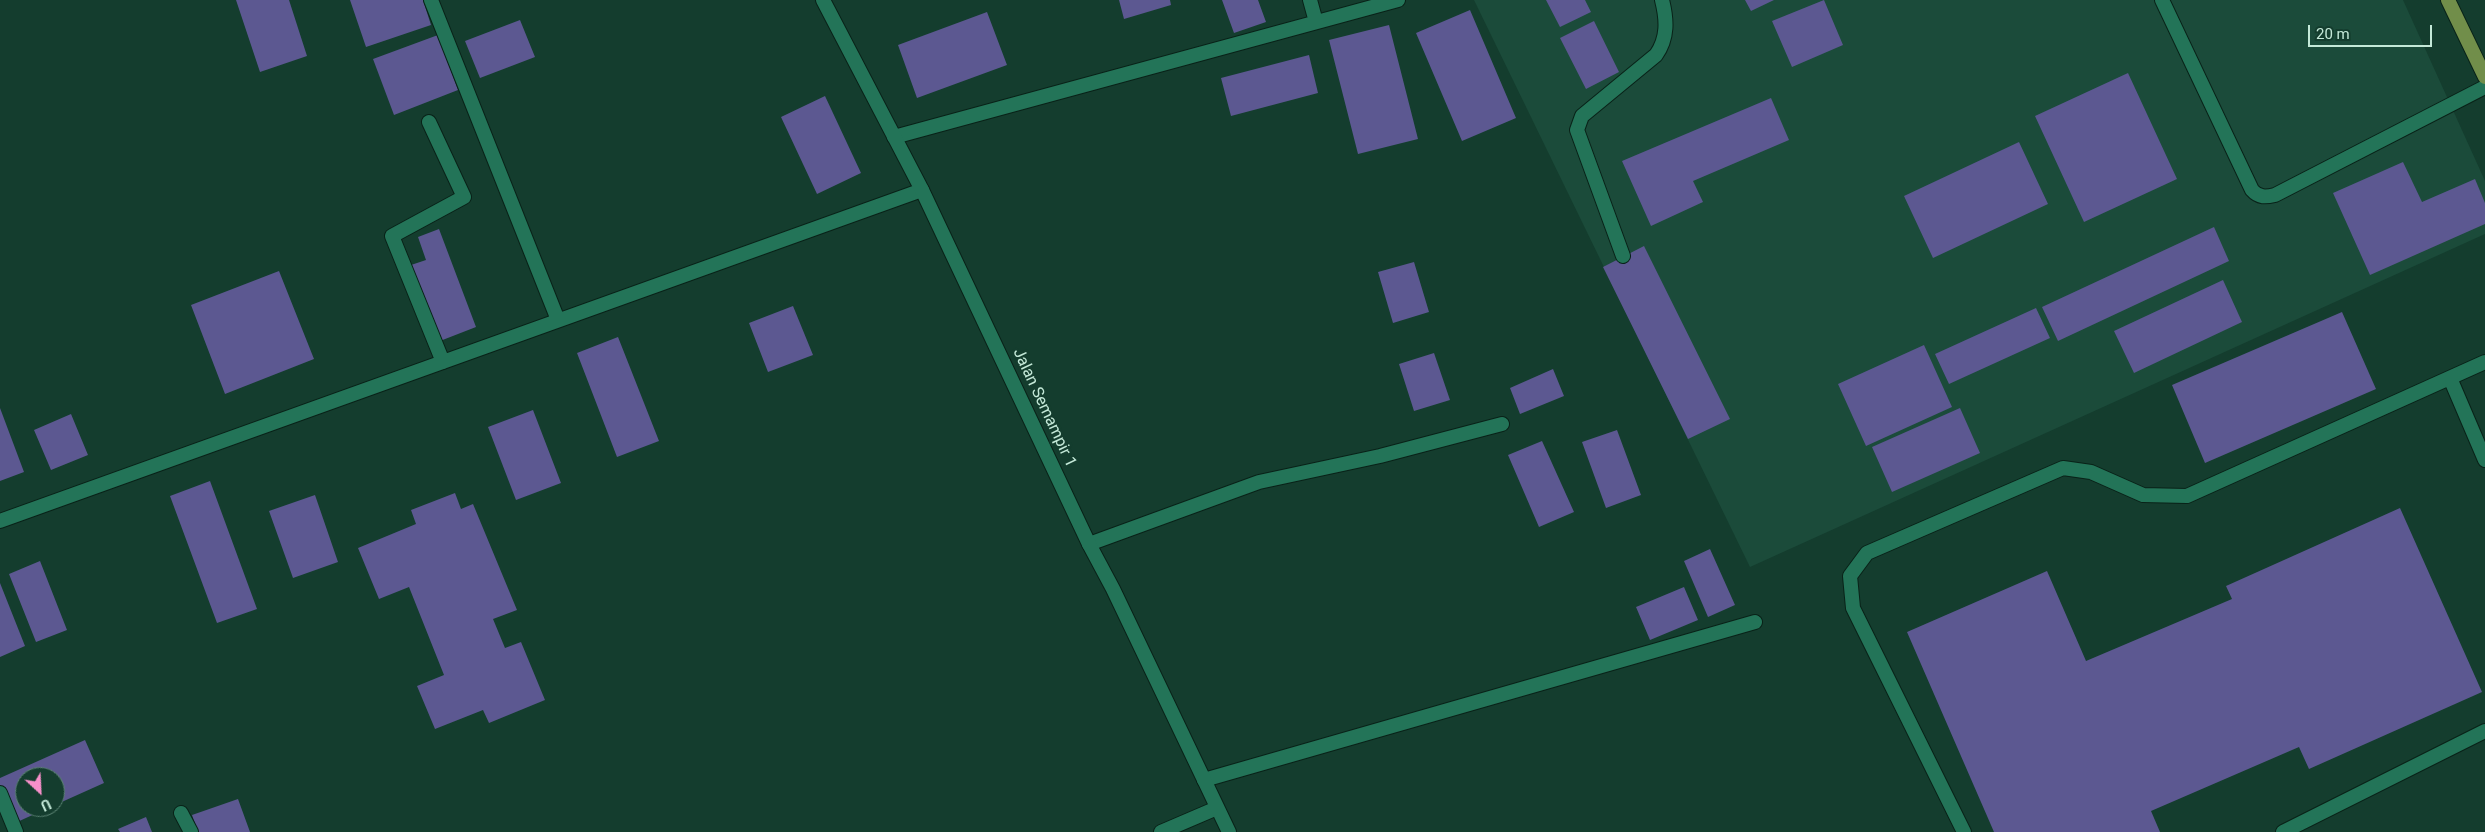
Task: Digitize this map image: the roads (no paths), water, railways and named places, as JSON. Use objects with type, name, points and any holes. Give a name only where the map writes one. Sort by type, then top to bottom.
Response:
[{"type":"main road","points":[[2448,0],[2485,77]]},
{"type":"street","points":[[431,0],[558,320]]},
{"type":"street","name":"Jalan Semampir 1","points":[[823,0],[922,190],[1089,544],[1229,832]]},
{"type":"street","points":[[1310,0],[1316,22]]},
{"type":"street","points":[[894,137],[1398,0]]},
{"type":"street","points":[[1623,256],[1577,130],[1578,122],[1582,116],[1660,50],[1666,28],[1662,0]]},
{"type":"street","points":[[2162,0],[2252,190],[2256,194],[2265,197],[2275,195],[2485,87]]},
{"type":"street","points":[[430,122],[464,197],[392,236],[443,362]]},
{"type":"street","points":[[0,520],[922,190]]},
{"type":"street","points":[[1964,832],[1852,608],[1850,576],[1867,553],[2063,468],[2092,472],[2142,495],[2188,496],[2485,362]]},
{"type":"street","points":[[2450,378],[2485,460]]},
{"type":"street","points":[[1089,544],[1260,482],[1380,456],[1502,424]]},
{"type":"street","points":[[1204,780],[1755,622]]},
{"type":"street","points":[[2283,832],[2485,731]]},
{"type":"street","points":[[0,793],[16,832]]},
{"type":"street","points":[[1161,832],[1217,808]]},
{"type":"street","points":[[181,812],[190,832]]}]
